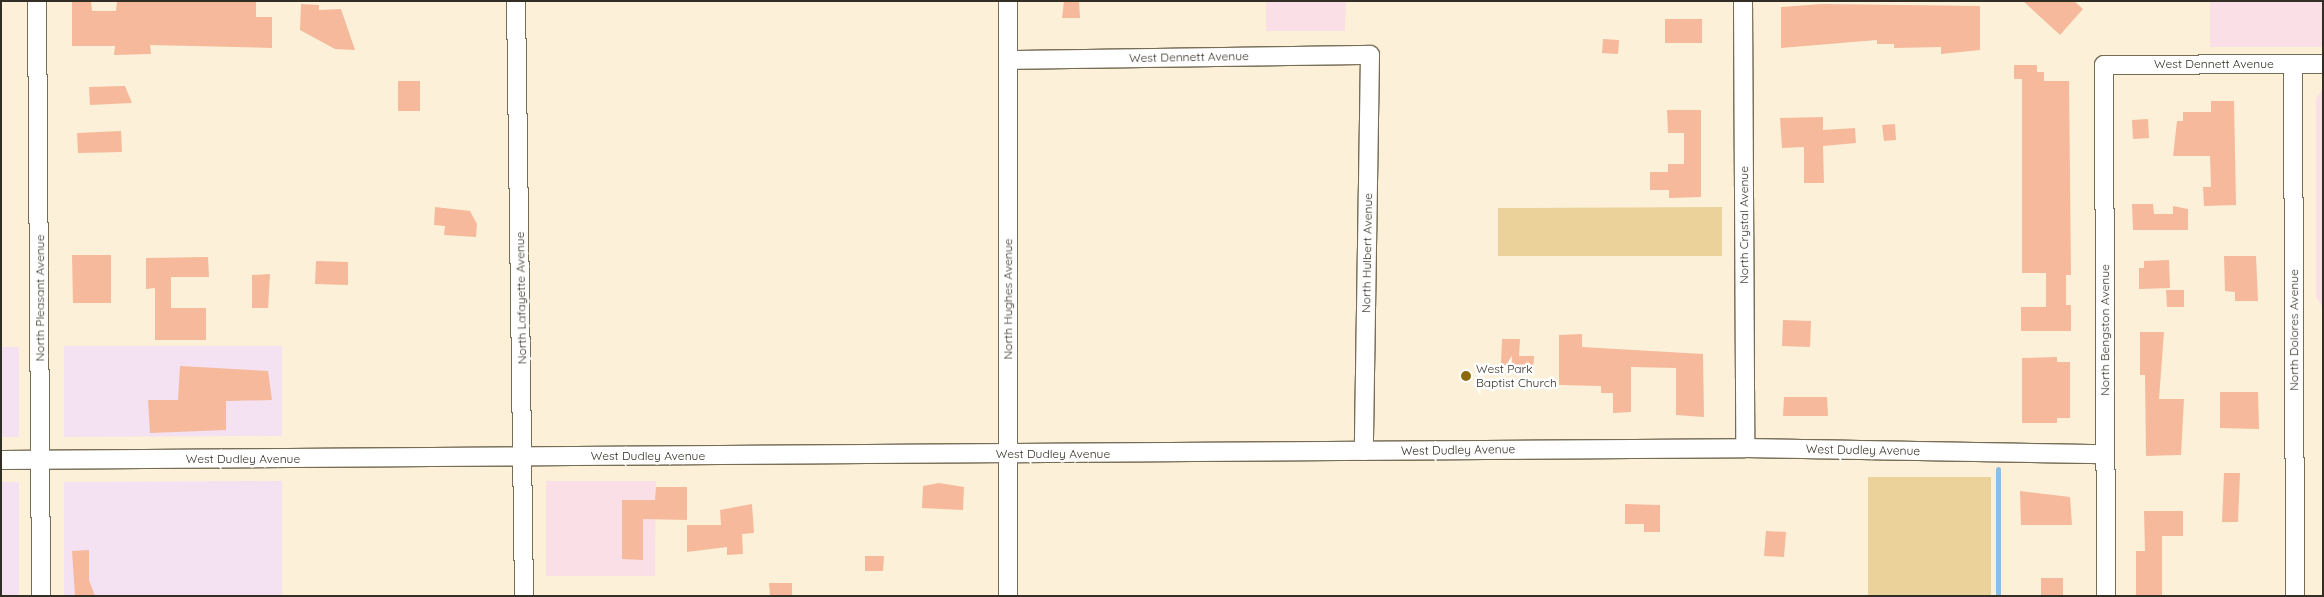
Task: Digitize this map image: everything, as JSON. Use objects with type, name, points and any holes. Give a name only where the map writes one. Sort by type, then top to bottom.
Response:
[{"type":"street","name":"North Pleasant Avenue","points":[[38,1],[41,596]]},
{"type":"street","name":"North Lafayette Avenue","points":[[516,1],[524,456],[524,596]]},
{"type":"street","name":"North Hughes Avenue","points":[[1008,1],[1008,596]]},
{"type":"street","name":"North Crystal Avenue","points":[[1743,1],[1745,448]]},
{"type":"street","name":"West Dennett Avenue","points":[[1008,60],[1370,54]]},
{"type":"street","name":"North Hulbert Avenue","points":[[1364,451],[1370,54]]},
{"type":"street","name":"North Dolores Avenue","points":[[2293,64],[2295,596]]},
{"type":"street","name":"West Dennett Avenue","points":[[2104,65],[2323,64]]},
{"type":"street","name":"North Bengston Avenue","points":[[2104,65],[2106,596]]},
{"type":"street","name":"West Dudley Avenue","points":[[1,460],[1008,455],[1745,448],[2105,454]]},
{"type":"shaded area","points":[[1266,1],[1346,1],[1345,31],[1266,31]]},
{"type":"shaded area","points":[[2210,1],[2323,1],[2323,47],[2210,47]]},
{"type":"shaded area","points":[[2323,87],[2323,308],[2316,297],[2316,99]]},
{"type":"shaded area","points":[[1722,207],[1722,256],[1498,256],[1498,208]]},
{"type":"shaded area","points":[[64,346],[282,346],[282,436],[64,437]]},
{"type":"shaded area","points":[[1,347],[19,347],[19,437],[1,437]]},
{"type":"shaded area","points":[[1868,477],[1991,477],[1991,596],[1868,596]]},
{"type":"shaded area","points":[[282,481],[282,596],[64,596],[64,482]]},
{"type":"shaded area","points":[[546,481],[656,481],[655,576],[546,576]]},
{"type":"shaded area","points":[[1,482],[19,482],[19,596],[1,596]]},
{"type":"building","points":[[72,1],[91,1],[92,11],[116,11],[117,1],[256,1],[256,17],[272,17],[272,48],[150,45],[151,54],[114,55],[115,46],[72,46]]},
{"type":"building","points":[[1064,1],[1079,1],[1080,18],[1062,18]]},
{"type":"building","points":[[2023,1],[2074,1],[2083,9],[2060,35]]},
{"type":"building","points":[[301,4],[319,5],[319,10],[341,9],[355,50],[335,49],[300,30]]},
{"type":"building","points":[[1822,4],[1980,6],[1980,50],[1941,54],[1941,47],[1894,48],[1894,44],[1877,44],[1877,40],[1781,48],[1781,7]]},
{"type":"building","points":[[1665,19],[1702,19],[1702,43],[1665,43]]},
{"type":"building","points":[[1603,39],[1619,40],[1618,54],[1602,53]]},
{"type":"building","points":[[2014,65],[2037,65],[2037,72],[2044,72],[2044,81],[2069,81],[2071,275],[2066,275],[2066,305],[2071,305],[2071,331],[2021,331],[2021,307],[2046,307],[2046,273],[2022,273],[2022,79],[2014,79]]},
{"type":"building","points":[[398,81],[420,81],[420,111],[398,111]]},
{"type":"building","points":[[125,86],[132,103],[90,105],[89,87]]},
{"type":"building","points":[[2211,101],[2234,101],[2236,205],[2204,206],[2203,187],[2211,187],[2210,156],[2173,156],[2177,121],[2183,121],[2183,112],[2211,112]]},
{"type":"building","points":[[1667,110],[1701,110],[1701,197],[1669,198],[1669,190],[1650,190],[1650,172],[1668,172],[1668,164],[1684,164],[1684,133],[1668,133]]},
{"type":"building","points":[[1823,117],[1823,130],[1855,128],[1856,143],[1823,146],[1824,183],[1804,183],[1804,147],[1782,148],[1780,118]]},
{"type":"building","points":[[2148,119],[2149,138],[2133,139],[2132,120]]},
{"type":"building","points":[[1895,124],[1896,140],[1884,141],[1882,125]]},
{"type":"building","points":[[121,131],[122,152],[78,153],[77,133]]},
{"type":"building","points":[[2132,204],[2153,204],[2154,214],[2173,214],[2173,206],[2188,209],[2188,230],[2133,230]]},
{"type":"building","points":[[435,207],[470,211],[477,224],[476,237],[444,235],[445,226],[434,225]]},
{"type":"building","points":[[72,255],[111,255],[111,303],[73,303]]},
{"type":"building","points":[[2224,256],[2256,256],[2258,301],[2235,301],[2235,292],[2225,291]]},
{"type":"building","points":[[208,257],[209,277],[171,277],[171,308],[206,308],[206,340],[155,340],[155,288],[146,289],[146,258]]},
{"type":"building","points":[[2169,260],[2170,288],[2139,289],[2139,268],[2144,268],[2144,261]]},
{"type":"building","points":[[316,261],[348,262],[348,285],[315,284]]},
{"type":"building","points":[[270,274],[268,308],[252,308],[252,275]]},
{"type":"building","points":[[2166,290],[2184,290],[2184,307],[2167,307]]},
{"type":"building","points":[[1783,320],[1811,321],[1810,347],[1782,346]]},
{"type":"building","points":[[2140,332],[2164,332],[2159,399],[2184,399],[2181,455],[2146,456],[2145,375],[2140,375]]},
{"type":"building","points":[[1582,334],[1582,347],[1703,354],[1704,417],[1676,415],[1676,368],[1631,367],[1631,412],[1613,413],[1613,393],[1601,393],[1601,386],[1559,385],[1559,335]]},
{"type":"building","points":[[1502,339],[1520,339],[1519,356],[1534,356],[1533,371],[1501,364]]},
{"type":"building","points":[[2057,357],[2057,362],[2070,362],[2070,418],[2057,418],[2057,423],[2022,423],[2022,358]]},
{"type":"building","points":[[180,366],[268,371],[272,400],[226,401],[226,430],[150,433],[148,400],[178,400]]},
{"type":"building","points":[[2220,392],[2258,392],[2259,429],[2220,428]]},
{"type":"building","points":[[1784,397],[1827,397],[1828,416],[1783,416]]},
{"type":"building","points":[[2224,473],[2240,473],[2238,522],[2222,522]]},
{"type":"building","points":[[939,483],[964,487],[963,510],[922,508],[923,486]]},
{"type":"building","points":[[656,487],[687,487],[687,520],[643,519],[643,560],[622,559],[622,500],[655,500]]},
{"type":"building","points":[[2020,491],[2070,497],[2072,525],[2021,525]]},
{"type":"building","points":[[752,504],[754,533],[742,534],[743,554],[727,555],[727,547],[687,552],[687,525],[721,525],[720,510]]},
{"type":"building","points":[[1625,504],[1660,505],[1660,532],[1644,532],[1644,524],[1625,524]]},
{"type":"building","points":[[2144,511],[2183,511],[2183,536],[2162,536],[2162,596],[2136,596],[2136,551],[2145,551]]},
{"type":"building","points":[[1766,531],[1786,532],[1784,557],[1764,556]]},
{"type":"building","points":[[89,550],[89,580],[95,596],[75,596],[72,551]]},
{"type":"building","points":[[865,556],[884,556],[883,571],[865,571]]},
{"type":"building","points":[[2041,578],[2063,578],[2063,596],[2041,596]]},
{"type":"building","points":[[769,583],[792,583],[792,596],[770,596]]},
{"type":"waterway","points":[[1998,469],[1998,596]]},
{"type":"place","name":"West Park Baptist Church","points":[[1466,376]]}]
